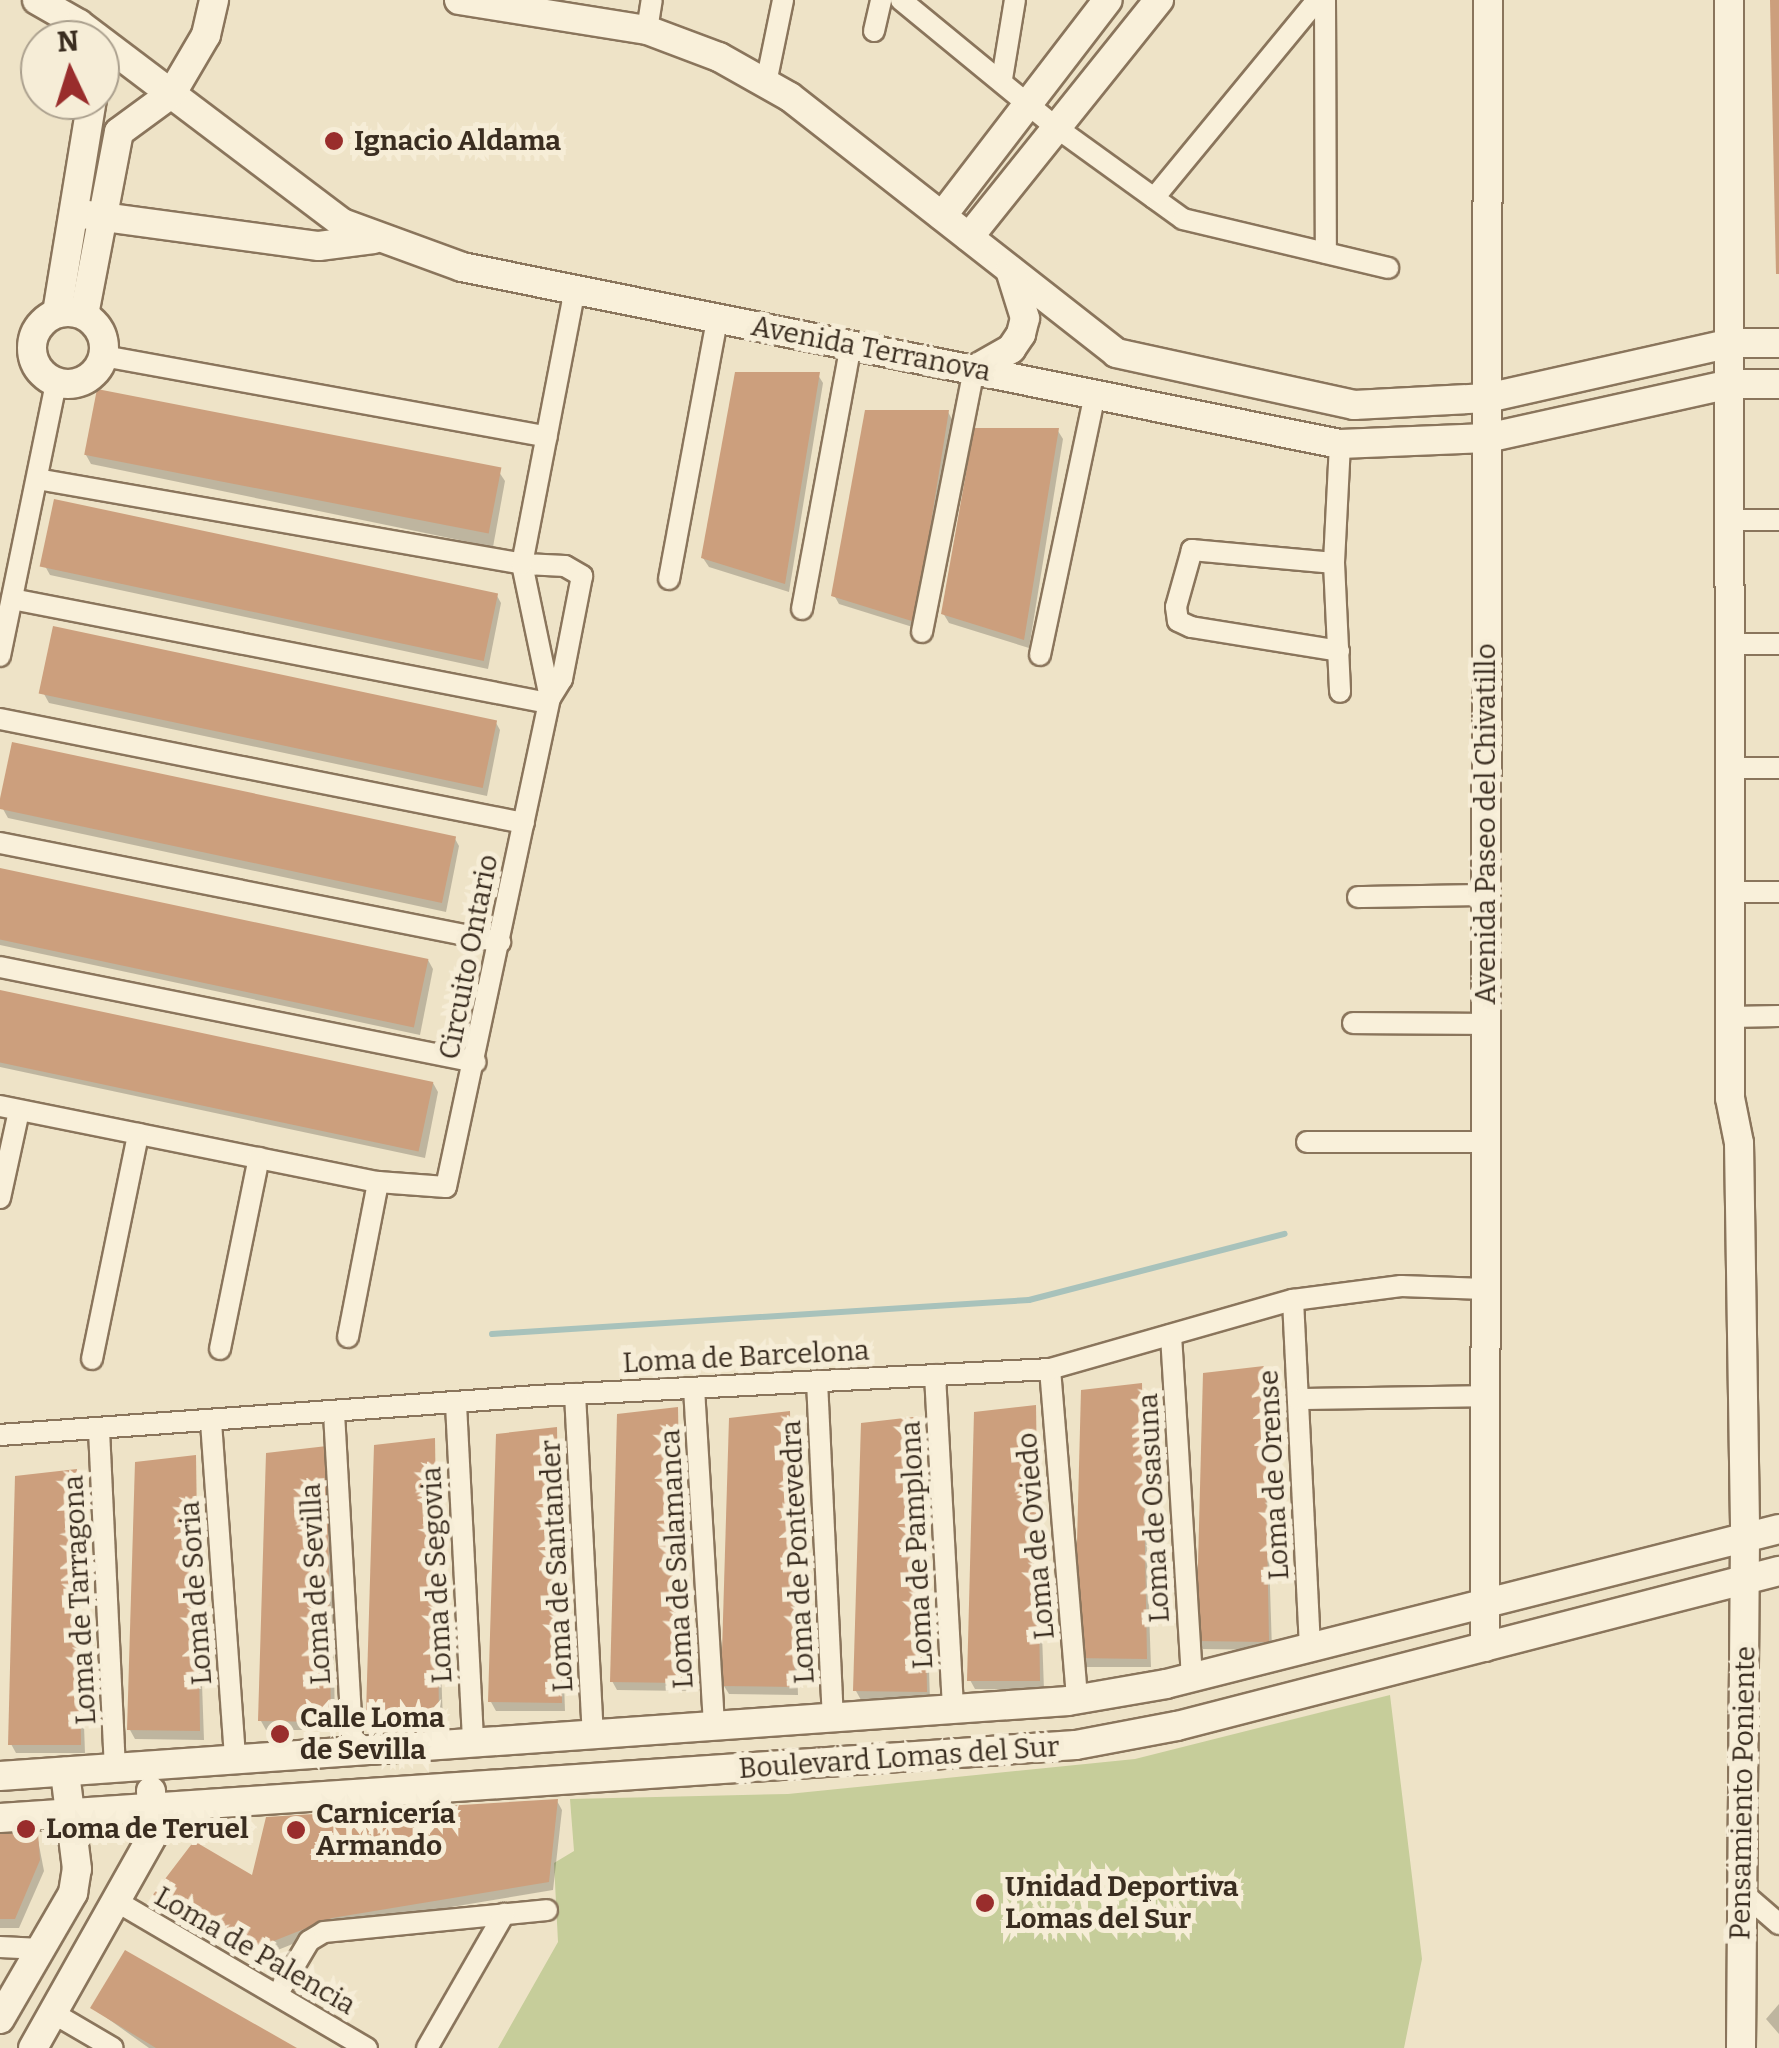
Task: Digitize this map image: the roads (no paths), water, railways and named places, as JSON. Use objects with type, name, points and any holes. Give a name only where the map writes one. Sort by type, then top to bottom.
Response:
[{"type":"street","name":"Avenida Terranova","points":[[36,0],[63,20]]},
{"type":"street","points":[[71,314],[103,218],[122,127],[172,93],[206,35],[214,0]]},
{"type":"street","points":[[458,0],[530,5],[648,30],[766,83],[1116,353],[1354,405],[1487,398],[1730,344],[1779,344]]},
{"type":"street","points":[[648,30],[652,0]]},
{"type":"street","points":[[766,83],[783,0]]},
{"type":"street","points":[[874,31],[880,0]]},
{"type":"street","points":[[902,0],[1057,128],[1182,219],[1388,268]]},
{"type":"street","points":[[1002,79],[1015,0]]},
{"type":"street","points":[[942,216],[1108,0]]},
{"type":"street","points":[[969,238],[1159,0]]},
{"type":"street","points":[[1154,198],[1317,0]]},
{"type":"street","points":[[1325,0],[1326,253]]},
{"type":"street","name":"Avenida Paseo del Chivatillo","points":[[1485,1647],[1488,0]]},
{"type":"street","points":[[1729,0],[1730,1098],[1740,1142],[1745,1538]]},
{"type":"street","name":"Avenida Terranova","points":[[120,60],[172,93],[320,207],[374,240],[462,267],[1340,444],[1487,438],[1731,384],[1779,384]]},
{"type":"street","points":[[71,314],[74,213],[89,120]]},
{"type":"street","points":[[74,213],[319,246],[374,240]]},
{"type":"street","points":[[922,632],[974,370],[1011,349],[1022,334],[1021,296],[1010,270]]},
{"type":"street","name":"Circuito Ontario","points":[[10,1108],[378,1182],[446,1188],[476,1062],[549,701],[522,564],[575,290]]},
{"type":"street","points":[[71,314],[101,333],[103,356],[84,381],[56,383],[35,364],[32,351],[40,324],[71,314]]},
{"type":"street","points":[[669,579],[718,318]]},
{"type":"street","points":[[802,609],[851,345]]},
{"type":"street","points":[[1040,655],[1095,394],[1116,353]]},
{"type":"street","points":[[103,356],[547,437]]},
{"type":"street","points":[[0,656],[56,383]]},
{"type":"street","points":[[1340,444],[1334,563],[1340,692]]},
{"type":"street","points":[[12,599],[549,701],[562,679],[582,576],[565,566],[522,564],[36,479]]},
{"type":"street","points":[[1731,520],[1779,520]]},
{"type":"street","points":[[1334,563],[1192,550],[1176,606],[1178,621],[1191,626],[1339,651]]},
{"type":"street","points":[[1731,644],[1779,644]]},
{"type":"street","points":[[0,719],[524,822]]},
{"type":"street","points":[[1731,768],[1779,768]]},
{"type":"street","points":[[0,842],[500,942]]},
{"type":"street","points":[[1730,892],[1779,892]]},
{"type":"street","points":[[1358,897],[1486,895]]},
{"type":"street","points":[[0,968],[476,1062]]},
{"type":"street","points":[[1731,1017],[1779,1016]]},
{"type":"street","points":[[1353,1023],[1486,1024]]},
{"type":"street","points":[[0,1198],[10,1108]]},
{"type":"street","points":[[92,1359],[138,1134]]},
{"type":"street","points":[[1307,1142],[1486,1142]]},
{"type":"street","points":[[220,1350],[259,1158]]},
{"type":"street","points":[[348,1337],[378,1182]]},
{"type":"street","name":"Loma de Barcelona","points":[[0,1434],[575,1394],[1050,1369],[1293,1300],[1400,1286],[1486,1289]]},
{"type":"street","name":"Loma de Orense","points":[[1293,1300],[1310,1648]]},
{"type":"street","name":"Loma de Osasuna","points":[[1172,1335],[1192,1678]]},
{"type":"street","name":"Loma de Oviedo","points":[[1050,1369],[1077,1699]]},
{"type":"street","name":"Loma de Pamplona","points":[[935,1375],[953,1712]]},
{"type":"street","name":"Loma de Pontevedra","points":[[817,1381],[833,1719]]},
{"type":"street","name":"Loma de Salamanca","points":[[694,1388],[714,1727]]},
{"type":"street","name":"Loma de Santander","points":[[575,1394],[593,1736]]},
{"type":"street","points":[[1298,1399],[1485,1396]]},
{"type":"street","name":"Loma de Segovia","points":[[456,1404],[473,1744]]},
{"type":"street","name":"Loma de Sevilla","points":[[334,1413],[352,1752]]},
{"type":"street","name":"Loma de Soria","points":[[212,1422],[235,1760]]},
{"type":"street","name":"Loma de Tarragona","points":[[100,1430],[115,1768]]},
{"type":"street","name":"Boulevard Lomas del Sur","points":[[0,1776],[953,1712],[1077,1699],[1192,1678],[1779,1529]]},
{"type":"street","name":"Pensamiento Poniente","points":[[1740,2048],[1745,1538]]},
{"type":"street","name":"Boulevard Lomas del Sur","points":[[0,1818],[1076,1746],[1177,1726],[1779,1571]]},
{"type":"street","points":[[775,1724],[778,1767]]},
{"type":"street","points":[[34,2048],[153,1835],[150,1766]]},
{"type":"street","points":[[0,2020],[73,1893],[65,1772]]},
{"type":"street","points":[[1742,1892],[1779,1924]]},
{"type":"street","name":"Loma de Palencia","points":[[116,1901],[367,2048]]},
{"type":"street","points":[[277,1995],[309,1942],[324,1932],[547,1910]]},
{"type":"street","points":[[426,2048],[504,1914]]},
{"type":"street","points":[[0,1947],[41,1949]]},
{"type":"street","points":[[53,2013],[113,2048]]},
{"type":"waterway","points":[[492,1334],[1029,1300],[1285,1234]]},
{"type":"place","name":"Ignacio Aldama","points":[[334,141]]},
{"type":"place","name":"Calle Loma de Sevilla","points":[[280,1734]]},
{"type":"place","name":"Loma de Teruel","points":[[26,1829]]},
{"type":"place","name":"Carnicería Armando","points":[[296,1830]]},
{"type":"place","name":"Unidad Deportiva Lomas del Sur","points":[[985,1903]]}]
